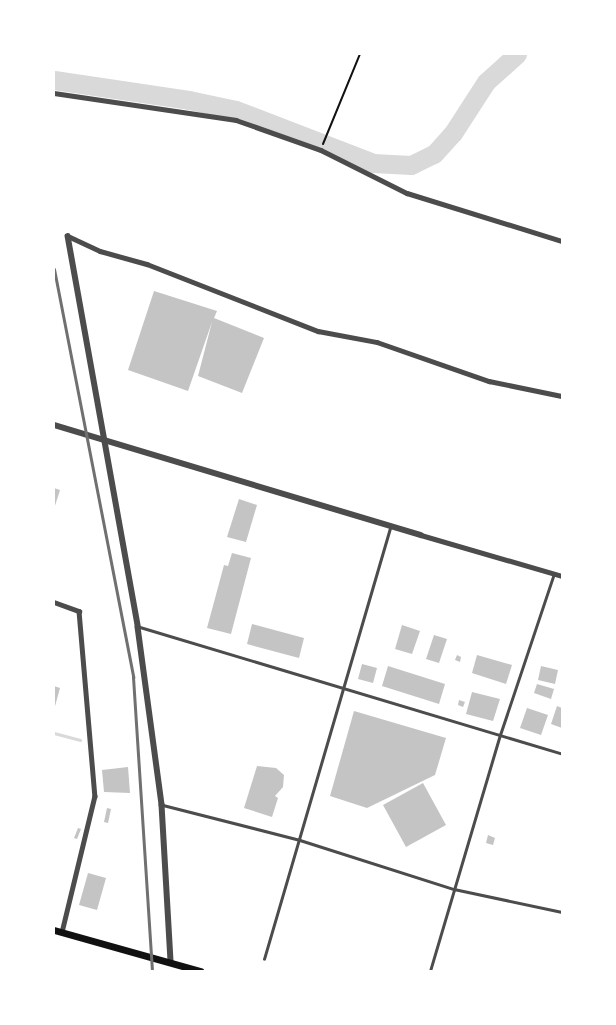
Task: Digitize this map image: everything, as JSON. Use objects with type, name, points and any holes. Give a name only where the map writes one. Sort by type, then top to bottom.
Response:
[{"type":"main road","points":[[54,930],[200,971]]},
{"type":"street","points":[[54,93],[236,120],[321,150],[408,193],[562,240]]},
{"type":"street","points":[[68,236],[100,251],[147,264],[318,331],[377,342],[489,381],[562,396]]},
{"type":"street","points":[[68,236],[138,627],[162,805],[171,963]]},
{"type":"street","points":[[54,425],[103,438],[562,576]]},
{"type":"street","points":[[54,602],[79,611],[95,796],[62,932]]},
{"type":"lane","points":[[264,959],[392,525]]},
{"type":"lane","points":[[430,971],[500,735],[555,574]]},
{"type":"lane","points":[[138,627],[562,754]]},
{"type":"lane","points":[[162,805],[300,840],[454,889],[562,912]]},
{"type":"path","points":[[322,146],[360,54]]},
{"type":"building","points":[[154,291],[217,311],[214,318],[264,338],[242,393],[198,376],[212,322],[188,391],[128,370]]},
{"type":"building","points":[[54,488],[60,490],[54,509]]},
{"type":"building","points":[[239,499],[257,505],[246,542],[227,537]]},
{"type":"building","points":[[232,553],[251,558],[231,634],[207,628],[224,565],[228,566]]},
{"type":"building","points":[[252,624],[304,638],[299,658],[247,644]]},
{"type":"building","points":[[402,625],[420,631],[412,654],[395,649]]},
{"type":"building","points":[[434,635],[447,639],[439,663],[426,659]]},
{"type":"building","points":[[457,655],[461,657],[460,662],[455,660]]},
{"type":"building","points":[[477,655],[512,665],[506,684],[472,673]]},
{"type":"building","points":[[362,664],[377,668],[373,683],[358,679]]},
{"type":"building","points":[[388,666],[445,684],[439,704],[382,686]]},
{"type":"building","points":[[541,666],[558,670],[555,684],[538,680]]},
{"type":"building","points":[[537,684],[554,689],[551,699],[534,693]]},
{"type":"building","points":[[54,686],[60,688],[54,710]]},
{"type":"building","points":[[472,692],[500,699],[493,721],[466,714]]},
{"type":"building","points":[[459,700],[465,702],[463,707],[458,705]]},
{"type":"building","points":[[557,706],[562,708],[562,728],[551,724]]},
{"type":"building","points":[[527,708],[548,715],[541,735],[520,728]]},
{"type":"building","points":[[354,711],[446,738],[435,775],[367,808],[330,796]]},
{"type":"building","points":[[257,766],[276,768],[284,775],[283,787],[275,796],[278,798],[272,817],[244,808]]},
{"type":"building","points":[[128,767],[130,793],[104,792],[102,770]]},
{"type":"building","points":[[423,783],[446,825],[406,847],[383,805]]},
{"type":"building","points":[[107,808],[111,809],[108,823],[104,822]]},
{"type":"building","points":[[78,828],[81,829],[77,839],[74,838]]},
{"type":"building","points":[[488,835],[495,838],[493,845],[486,843]]},
{"type":"building","points":[[88,873],[106,878],[97,910],[79,905]]},
{"type":"waterway","points":[[54,80],[189,100],[236,110],[373,163],[411,165],[434,154],[453,133],[486,82],[517,54]]},
{"type":"waterway","points":[[54,733],[80,740]]},
{"type":"railway","points":[[54,269],[133,677],[152,971]]}]
